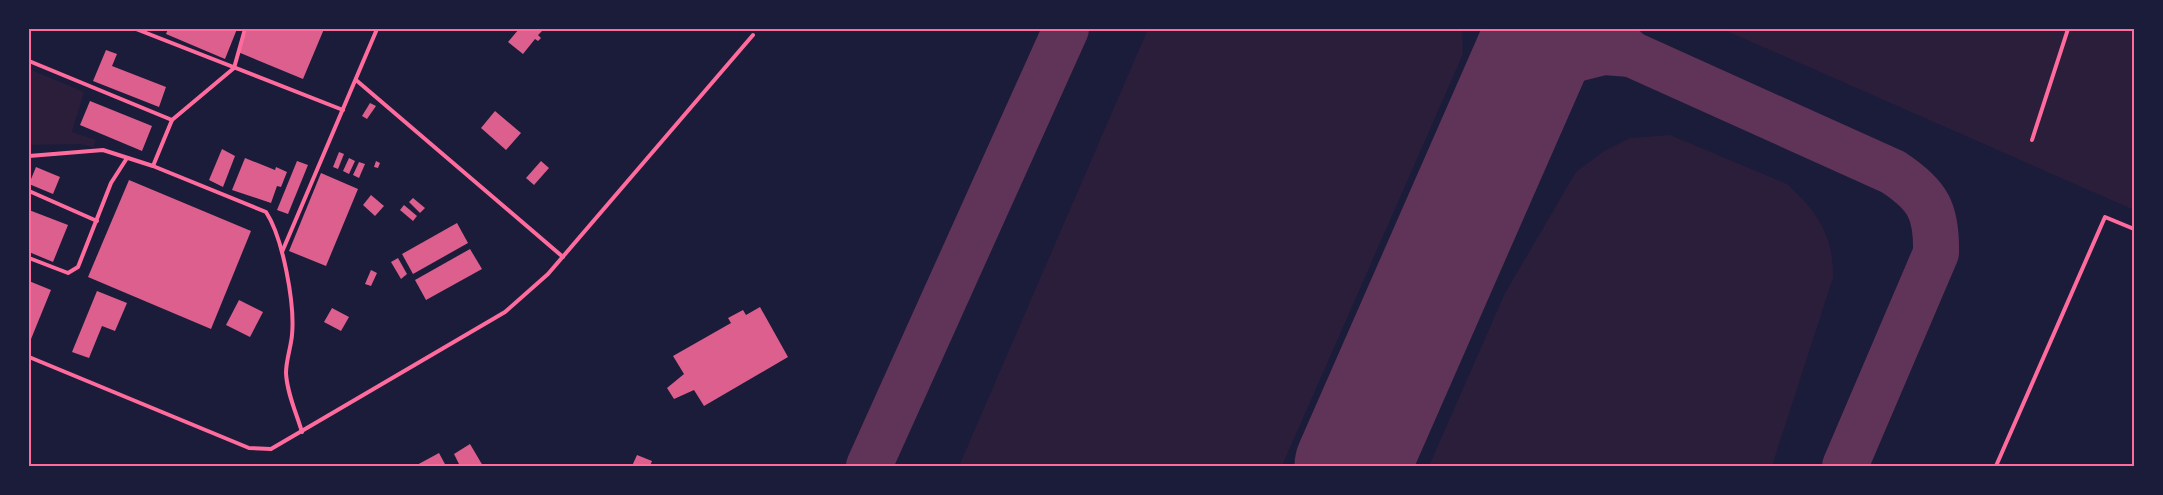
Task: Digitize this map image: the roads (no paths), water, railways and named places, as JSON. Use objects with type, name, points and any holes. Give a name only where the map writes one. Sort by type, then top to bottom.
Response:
[{"type":"lane","points":[[136,29],[343,110]]},
{"type":"lane","points":[[153,166],[172,120],[234,68],[245,29]]},
{"type":"lane","points":[[282,253],[377,29]]},
{"type":"lane","points":[[2032,140],[2068,29]]},
{"type":"lane","points":[[29,358],[250,448],[271,449],[504,312],[548,274],[753,35]]},
{"type":"lane","points":[[29,61],[172,120]]},
{"type":"lane","points":[[356,80],[563,257]]},
{"type":"lane","points":[[29,156],[103,150],[153,166],[266,212],[274,224],[289,289],[292,334],[287,378],[288,392],[302,432]]},
{"type":"lane","points":[[29,258],[68,273],[78,267],[111,183],[127,158]]},
{"type":"lane","points":[[29,191],[97,221]]},
{"type":"lane","points":[[1996,466],[2105,217],[2134,229]]}]
